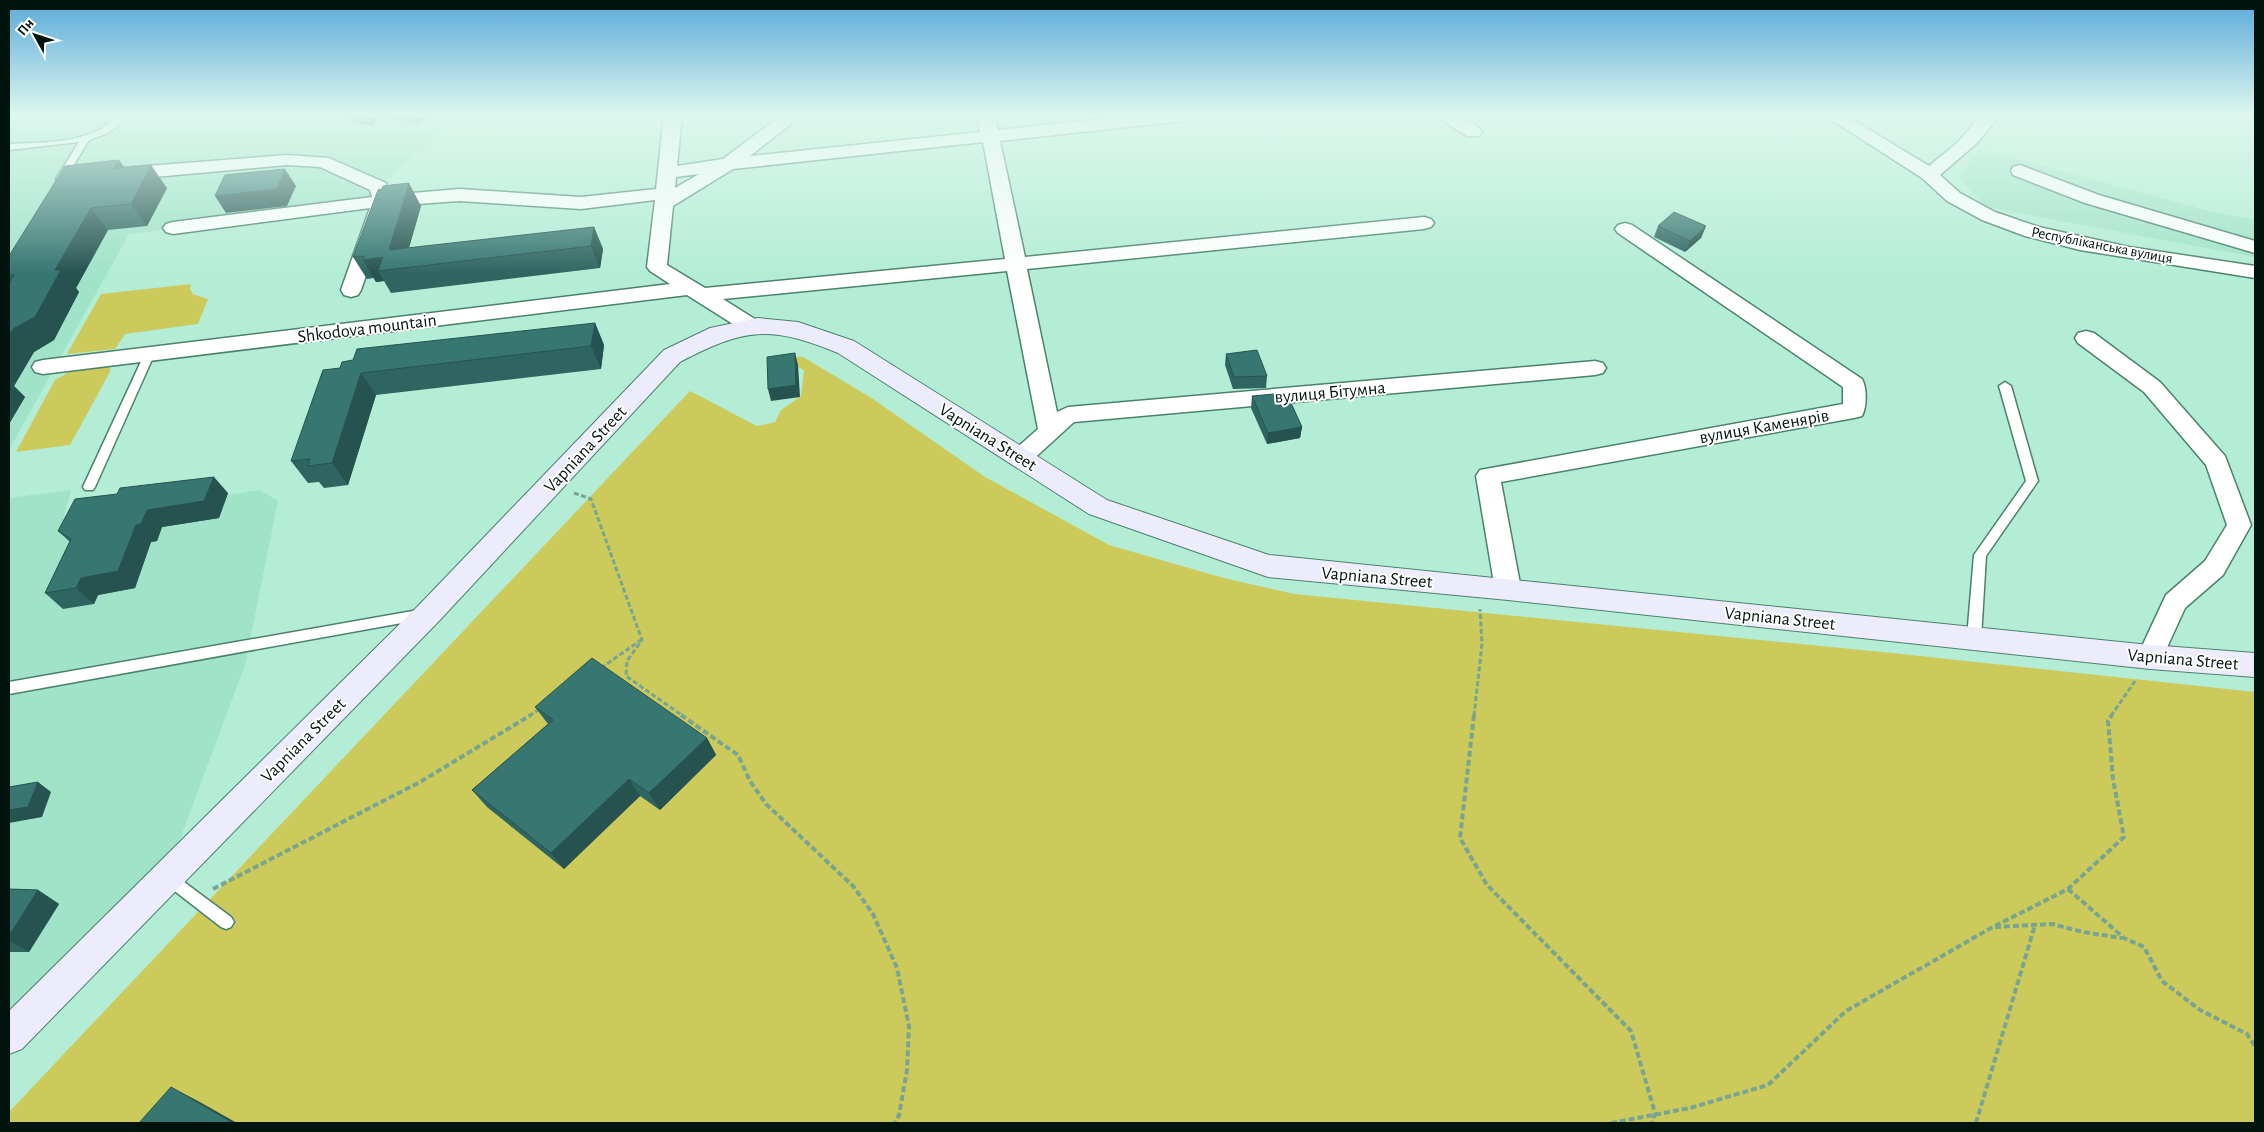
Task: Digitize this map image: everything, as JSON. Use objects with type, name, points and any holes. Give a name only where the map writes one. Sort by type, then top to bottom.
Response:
[{"type":"street","points":[[114,175],[197,168]]},
{"type":"street","points":[[336,168],[379,188],[382,201],[351,290]]},
{"type":"street","points":[[668,168],[657,268],[751,326]]},
{"type":"street","points":[[668,173],[702,168]]},
{"type":"street","points":[[173,228],[382,201],[459,194],[582,203],[665,198],[721,168]]},
{"type":"street","points":[[996,168],[1050,432]]},
{"type":"street","name":"Республіканська вулиця","points":[[1919,168],[1929,174],[1938,188],[1974,209],[2026,231],[2083,244],[2255,272]]},
{"type":"street","points":[[1929,174],[1937,168]]},
{"type":"street","points":[[2020,171],[2092,199],[2255,247]]},
{"type":"street","name":"Shkodova mountain","points":[[43,367],[697,291],[1424,223]]},
{"type":"street","name":"вулиця Каменярів","points":[[1508,589],[1488,476],[1854,410],[1854,384],[1625,229]]},
{"type":"street","name":"Vapniana Street","points":[[9,1036],[429,613],[672,356],[700,341],[733,328],[781,325],[809,331],[846,347],[1098,508],[1268,566],[1508,589],[1976,642],[2255,665]]},
{"type":"street","points":[[2086,338],[2152,387],[2218,462],[2239,525],[2214,568],[2175,602],[2150,657]]},
{"type":"street","name":"вулиця Бітумна","points":[[1020,458],[1068,415],[1595,368]]},
{"type":"lane","points":[[55,189],[68,168]]},
{"type":"lane","points":[[89,487],[149,355]]},
{"type":"lane","points":[[1976,642],[1980,555],[2032,482],[2005,386]]},
{"type":"lane","points":[[9,688],[429,613]]},
{"type":"lane","points":[[168,877],[226,922]]},
{"type":"path","points":[[552,485],[591,499],[642,640],[636,651],[626,660],[624,668],[626,676],[738,755],[744,773],[768,806],[863,898],[881,930],[906,1000],[910,1043],[900,1115],[895,1123]]},
{"type":"path","points":[[1478,586],[1482,644],[1460,838],[1487,885],[1631,1030],[1655,1113],[1652,1123]]},
{"type":"path","points":[[594,672],[642,640]]},
{"type":"path","points":[[1611,1123],[1655,1113],[1690,1108],[1768,1085],[1846,1011],[1991,928],[2068,889],[2124,836],[2113,779],[2108,721],[2150,657]]},
{"type":"path","points":[[194,898],[380,803],[492,742],[547,705]]},
{"type":"path","points":[[2068,889],[2124,938]]},
{"type":"path","points":[[1991,928],[2052,924],[2083,932],[2124,938],[2144,947],[2162,981],[2200,1010],[2247,1034],[2255,1046]]},
{"type":"path","points":[[1976,1123],[2036,925]]},
{"type":"shaded area","points":[[9,168],[400,168],[356,205],[129,234],[9,450]]},
{"type":"shaded area","points":[[1965,168],[2049,168],[2213,212],[2255,220],[2255,257],[1987,207],[1958,178]]},
{"type":"shaded area","points":[[191,284],[190,289],[193,294],[208,299],[198,324],[125,334],[115,349],[67,354],[101,294]]},
{"type":"shaded area","points":[[776,356],[803,357],[870,397],[985,477],[1109,545],[1220,577],[1294,594],[1892,653],[2255,692],[2255,1123],[9,1123],[9,1112],[690,391],[757,426],[775,422],[781,410],[801,396],[804,370]]},
{"type":"shaded area","points":[[100,366],[110,367],[110,372],[70,445],[16,452],[55,380],[71,371]]},
{"type":"shaded area","points":[[71,490],[63,520],[260,490],[278,501],[245,665],[177,847],[9,1011],[9,498]]},
{"type":"building","points":[[64,168],[150,168],[131,204],[91,208],[55,270],[61,270],[35,317],[13,329],[9,337],[9,283],[14,275],[9,275],[9,256]]},
{"type":"building","points":[[285,169],[277,189],[215,196],[225,175]]},
{"type":"building","points":[[409,183],[389,250],[594,227],[591,246],[378,271],[383,257],[363,260],[364,256],[353,257],[378,190],[382,189],[383,186]]},
{"type":"building","points":[[1674,212],[1706,226],[1690,241],[1658,226]]},
{"type":"building","points":[[595,323],[591,346],[361,373],[332,463],[308,466],[310,459],[291,461],[323,370],[340,368],[342,362],[353,360],[357,349]]},
{"type":"building","points":[[1257,350],[1267,376],[1234,377],[1226,354]]},
{"type":"building","points":[[795,353],[796,385],[768,389],[767,357]]},
{"type":"building","points":[[1274,394],[1278,406],[1291,403],[1302,427],[1268,433],[1252,396]]},
{"type":"building","points":[[214,477],[204,501],[147,510],[141,524],[136,525],[118,571],[81,578],[76,588],[45,593],[71,539],[58,531],[75,499],[117,494],[120,488]]},
{"type":"building","points":[[592,658],[707,738],[649,793],[629,779],[551,853],[472,790],[553,720],[535,707]]},
{"type":"building","points":[[38,782],[28,807],[9,810],[9,787]]},
{"type":"building","points":[[9,889],[38,890],[9,936]]},
{"type":"building","points":[[171,1087],[233,1123],[139,1123]]}]
